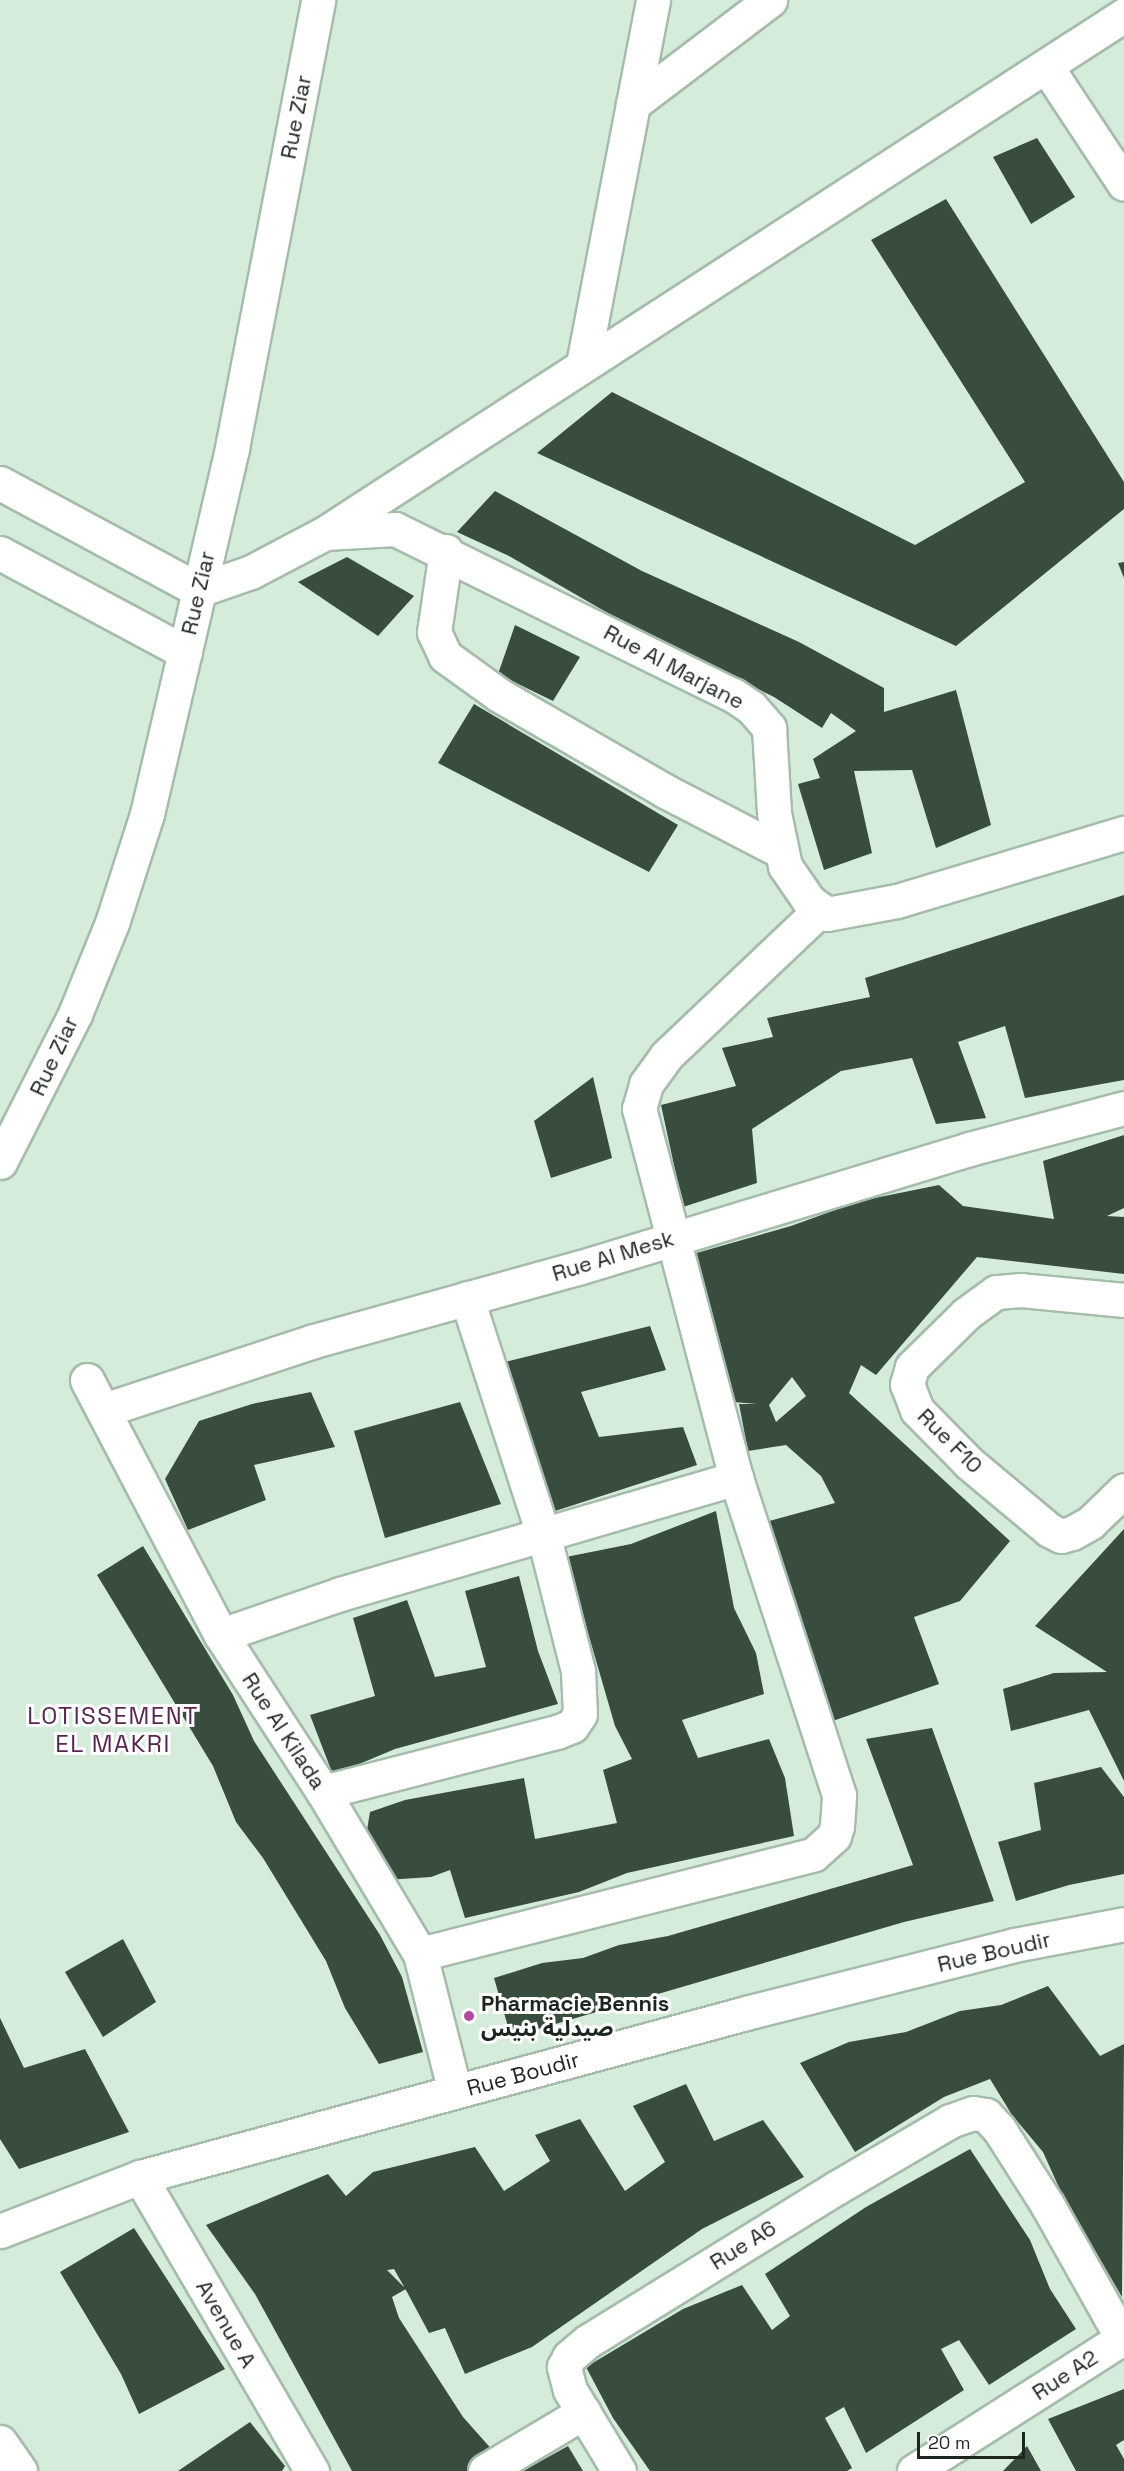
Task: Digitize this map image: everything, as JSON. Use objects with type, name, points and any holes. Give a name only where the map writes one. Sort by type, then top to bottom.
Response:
[{"type":"street","name":"Rue Ziar","points":[[0,1162],[44,1082],[112,923],[147,814],[232,448],[318,0]]},
{"type":"street","points":[[582,364],[654,0]]},
{"type":"street","points":[[633,104],[770,0]]},
{"type":"street","points":[[325,533],[582,364],[1124,15]]},
{"type":"street","points":[[1046,66],[1124,184]]},
{"type":"street","points":[[0,483],[199,590]]},
{"type":"street","name":"Rue Al Marjane","points":[[199,590],[251,572],[325,533],[394,529],[446,551],[751,707],[769,728],[772,740],[779,850],[796,887],[820,910]]},
{"type":"street","points":[[446,551],[434,632],[445,656],[464,672],[510,701],[665,791],[779,850]]},
{"type":"street","points":[[0,553],[185,652]]},
{"type":"street","points":[[420,1954],[814,1854],[834,1836],[839,1795],[736,1478],[639,1119],[640,1098],[646,1084],[666,1056],[701,1020],[820,910],[835,915],[897,901],[1124,833]]},
{"type":"street","name":"Rue Al Mesk","points":[[104,1410],[182,1381],[969,1149],[1124,1108]]},
{"type":"street","name":"Rue F10","points":[[1124,1300],[1021,1290],[996,1292],[966,1314],[912,1367],[907,1384],[917,1410],[977,1470],[1049,1530],[1061,1536],[1090,1523],[1124,1490]]},
{"type":"street","points":[[323,1792],[556,1732],[577,1720],[581,1700],[578,1671],[544,1537],[467,1298]]},
{"type":"street","name":"Rue Al Kilada","points":[[87,1380],[221,1635],[323,1792],[420,1954],[454,2092]]},
{"type":"street","points":[[221,1635],[339,1594],[544,1537],[736,1478]]},
{"type":"street","name":"Rue Boudir","points":[[0,2231],[140,2177],[1014,1945],[1124,1924]]},
{"type":"street","name":"Rue A6","points":[[577,2401],[566,2363],[588,2341],[950,2121],[980,2114],[999,2129],[1048,2206],[1123,2338]]},
{"type":"street","name":"Avenue A","points":[[140,2177],[312,2471]]},
{"type":"street","name":"Rue A2","points":[[914,2471],[1123,2338]]},
{"type":"street","points":[[485,2471],[577,2401],[619,2471]]},
{"type":"street","points":[[0,2442],[20,2471]]},
{"type":"building","points":[[1037,138],[1075,197],[1031,224],[993,157]]},
{"type":"building","points":[[946,199],[1124,482],[1124,509],[956,646],[537,453],[612,392],[915,545],[1025,482],[871,240]]},
{"type":"building","points":[[495,491],[642,571],[799,642],[884,688],[884,712],[956,690],[991,825],[936,848],[912,770],[854,771],[872,853],[824,870],[798,784],[820,778],[813,759],[856,731],[831,713],[822,728],[774,697],[613,616],[509,556],[457,532]]},
{"type":"building","points":[[347,557],[414,596],[378,636],[298,582]]},
{"type":"building","points":[[1124,562],[1124,578],[1118,563]]},
{"type":"building","points":[[515,625],[580,657],[553,701],[498,674]]},
{"type":"building","points":[[474,704],[678,825],[649,872],[438,763]]},
{"type":"building","points":[[1124,895],[1124,1080],[1025,1098],[1005,1026],[958,1042],[986,1118],[936,1124],[912,1058],[841,1071],[752,1129],[757,1183],[683,1207],[661,1105],[736,1086],[722,1048],[773,1037],[767,1018],[870,997],[865,978]]},
{"type":"building","points":[[593,1077],[612,1158],[551,1178],[534,1121]]},
{"type":"building","points":[[1124,1135],[1124,1208],[1107,1216],[1124,1217],[1124,1274],[977,1257],[876,1375],[861,1365],[849,1393],[1010,1541],[960,1601],[914,1617],[939,1684],[827,1723],[762,1523],[835,1503],[821,1476],[786,1445],[748,1451],[739,1404],[757,1404],[733,1402],[693,1254],[791,1226],[860,1201],[939,1185],[963,1206],[1054,1219],[1043,1161]],"holes":[[[792,1377],[806,1396],[776,1422],[769,1405]]]},
{"type":"building","points":[[650,1326],[666,1370],[581,1392],[599,1437],[683,1427],[697,1465],[549,1513],[501,1363]]},
{"type":"building","points":[[311,1392],[335,1447],[254,1465],[266,1500],[188,1530],[165,1479],[199,1421],[252,1404]]},
{"type":"building","points":[[460,1402],[501,1504],[385,1538],[354,1431]]},
{"type":"building","points":[[716,1511],[734,1608],[756,1653],[764,1694],[682,1720],[698,1758],[769,1739],[785,1778],[794,1836],[627,1873],[579,1892],[465,1918],[450,1870],[431,1877],[386,1880],[367,1830],[370,1812],[405,1800],[524,1778],[535,1839],[617,1823],[603,1770],[632,1759],[615,1726],[566,1557],[631,1544]]},
{"type":"building","points":[[1124,1529],[1124,1781],[1089,1710],[1011,1731],[1003,1689],[1054,1673],[1107,1672],[1035,1626]]},
{"type":"building","points":[[143,1546],[233,1695],[254,1741],[380,1935],[402,1977],[423,2052],[379,2064],[345,2008],[326,1961],[263,1858],[236,1822],[213,1766],[97,1575]]},
{"type":"building","points":[[519,1576],[538,1651],[558,1704],[395,1749],[333,1775],[310,1715],[375,1696],[353,1618],[407,1600],[435,1677],[486,1667],[465,1591]]},
{"type":"building","points":[[932,1728],[994,1901],[904,1922],[511,2037],[494,1978],[542,1963],[583,1958],[619,1945],[668,1936],[913,1865],[866,1739]]},
{"type":"building","points":[[1101,1767],[1124,1797],[1124,1874],[1069,1885],[1016,1901],[998,1842],[1041,1830],[1034,1783]]},
{"type":"building","points":[[123,1939],[156,2002],[103,2037],[65,1972]]},
{"type":"building","points":[[1048,1986],[1100,2056],[1124,2044],[1122,2297],[1061,2192],[1043,2152],[1012,2115],[990,2079],[944,2097],[855,2152],[800,2063],[849,2042],[906,2032],[960,2011],[1001,2005]]},
{"type":"building","points":[[0,2018],[24,2068],[85,2049],[129,2132],[19,2169],[0,2139]]},
{"type":"building","points":[[686,2084],[714,2141],[763,2120],[804,2177],[702,2229],[532,2347],[465,2374],[445,2328],[429,2333],[405,2289],[392,2297],[399,2318],[463,2417],[495,2453],[467,2471],[352,2471],[255,2294],[206,2225],[328,2174],[346,2196],[373,2172],[475,2147],[504,2191],[550,2161],[535,2135],[580,2119],[625,2191],[665,2162],[633,2106]],"holes":[[[394,2269],[404,2287],[387,2270]]]},
{"type":"building","points":[[970,2149],[1030,2240],[1050,2289],[1076,2329],[989,2385],[959,2340],[941,2349],[964,2390],[866,2453],[844,2407],[825,2418],[852,2468],[847,2471],[650,2471],[613,2418],[586,2367],[683,2309],[742,2285],[772,2330],[790,2316],[765,2274],[866,2207]]},
{"type":"building","points":[[134,2228],[225,2369],[139,2414],[121,2374],[60,2272]]},
{"type":"building","points":[[1124,2389],[1124,2440],[1116,2445],[1124,2459],[1124,2471],[1076,2471],[1048,2419]]},
{"type":"building","points":[[250,2422],[285,2466],[282,2471],[178,2471]]},
{"type":"building","points":[[568,2446],[583,2471],[523,2471]]},
{"type":"building","points":[[1027,2446],[1041,2471],[1003,2471]]},
{"type":"place","name":"Pharmacie Bennis صيدلية بنيس","points":[[469,2016]]},
{"type":"district","name":"LOTISSEMENT EL MAKRI","points":[[113,1730]]}]
